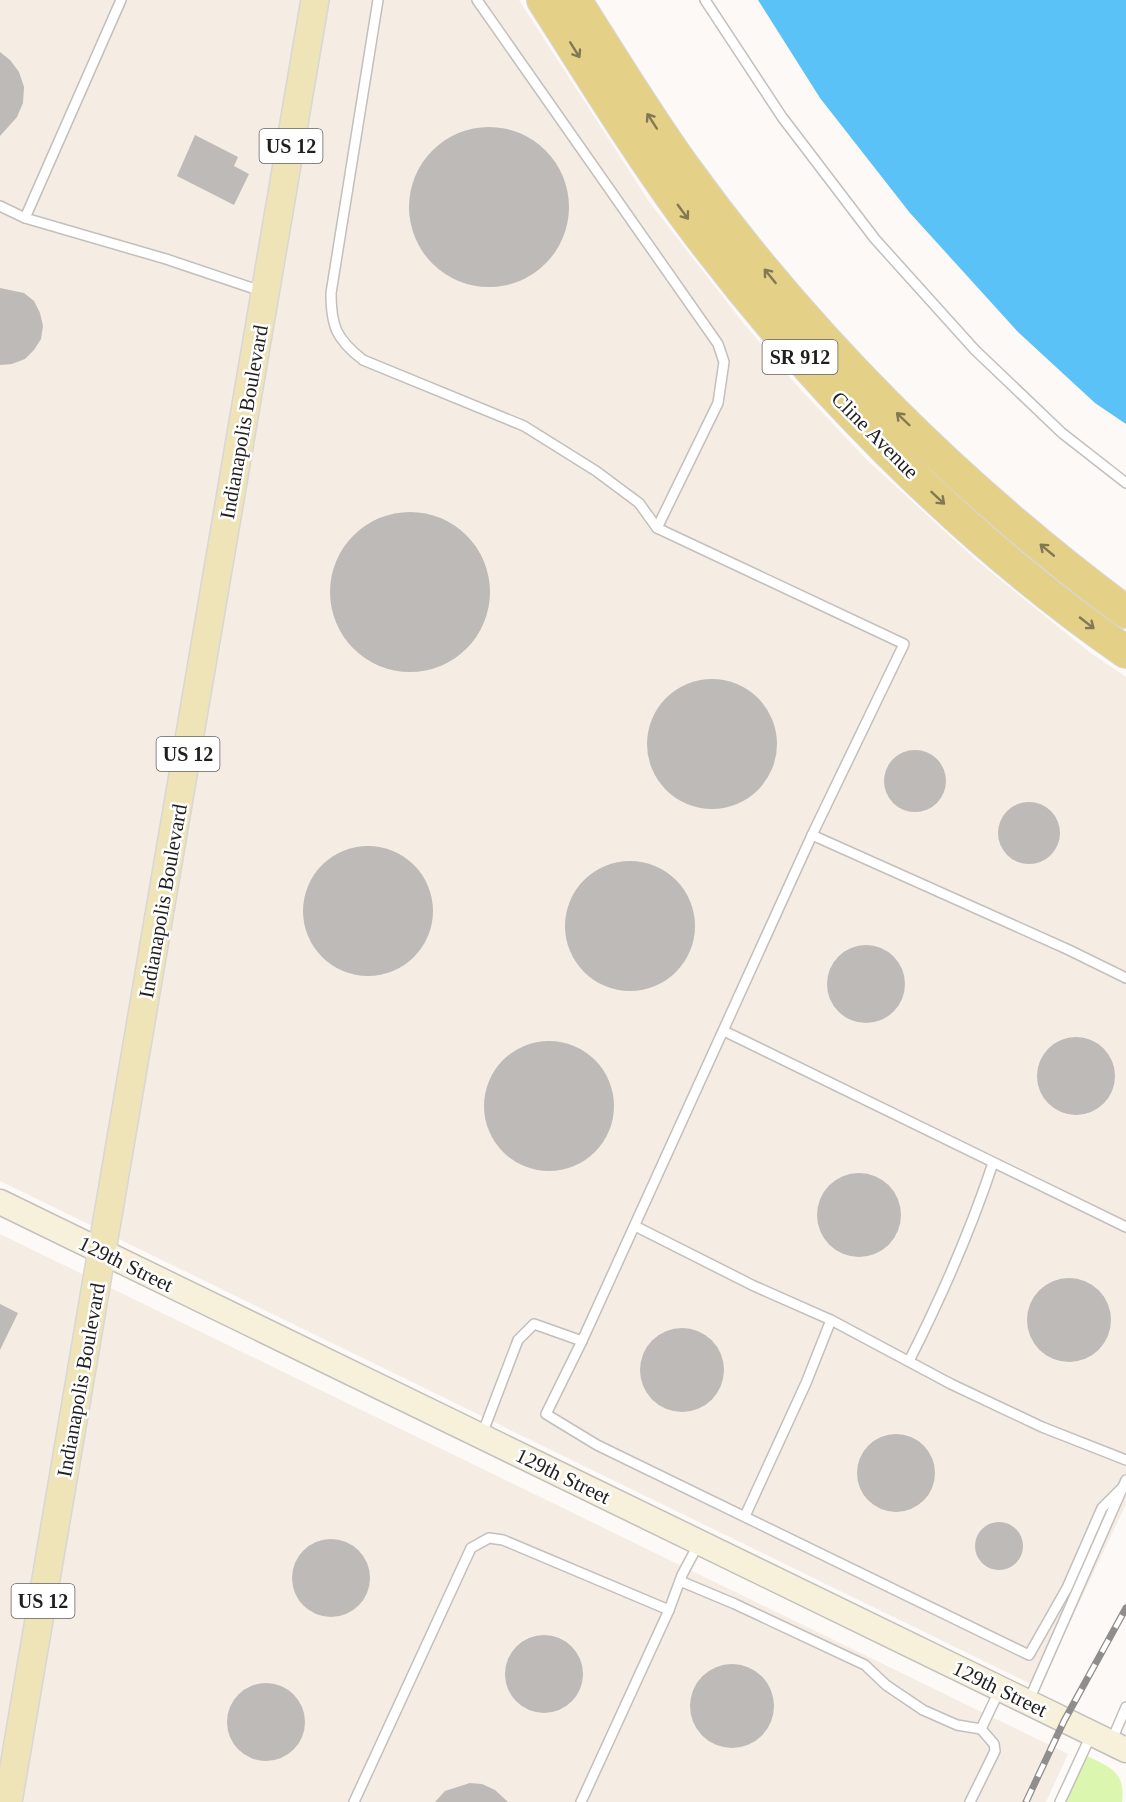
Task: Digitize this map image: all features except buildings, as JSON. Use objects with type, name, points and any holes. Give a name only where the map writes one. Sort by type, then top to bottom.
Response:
[{"type":"highway","name":"Cline Avenue","points":[[543,0],[604,97],[683,212],[729,273],[794,350],[872,433],[964,522],[1023,572],[1126,652]]},
{"type":"highway","name":"Cline Avenue","points":[[575,0],[684,167],[779,288],[896,412],[975,487],[1080,578],[1126,612]]},
{"type":"main road","name":"Indianapolis Boulevard","points":[[9,1802],[315,0]]},
{"type":"main road","name":"129th Street","points":[[0,1202],[1110,1742]]},
{"type":"lane","points":[[25,218],[121,0]]},
{"type":"lane","points":[[378,0],[331,293],[331,315],[336,332],[346,347],[363,360],[495,412],[524,426],[596,471],[639,503],[657,528],[904,644],[812,835],[635,1227],[546,1414],[597,1445],[1029,1655],[1067,1588],[1102,1508],[1124,1483]]},
{"type":"lane","points":[[477,0],[718,344],[724,362],[718,403],[657,528]]},
{"type":"lane","points":[[705,0],[782,117],[875,239],[975,350],[1062,433],[1126,483]]},
{"type":"lane","points":[[0,206],[25,218],[166,259],[266,293]]},
{"type":"lane","points":[[812,835],[1126,978]]},
{"type":"lane","points":[[723,1031],[1126,1227]]},
{"type":"lane","points":[[909,1361],[962,1252],[993,1163]]},
{"type":"lane","points":[[635,1227],[754,1286],[831,1320],[1042,1427],[1126,1460]]},
{"type":"lane","points":[[745,1516],[806,1383],[831,1320]]},
{"type":"lane","points":[[481,1437],[518,1340],[534,1324],[582,1341]]},
{"type":"lane","points":[[1028,1702],[1124,1483]]},
{"type":"lane","points":[[354,1802],[471,1548],[489,1538],[503,1539],[669,1610]]},
{"type":"lane","points":[[581,1802],[699,1543]]},
{"type":"lane","points":[[680,1581],[865,1665],[886,1686],[923,1710],[957,1725],[981,1730],[994,1744],[995,1751],[970,1802]]},
{"type":"lane","points":[[981,1730],[1000,1689]]},
{"type":"lane","points":[[1060,1802],[1110,1742],[1126,1707]]},
{"type":"shaded area","points":[[0,0],[519,0],[650,203],[744,324],[800,389],[868,461],[975,559],[1088,651],[1126,677],[1126,1504],[1039,1688],[0,1181]]},
{"type":"shaded area","points":[[0,1234],[1068,1754],[1046,1802],[0,1802]]},
{"type":"green space","points":[[1087,1756],[1109,1767],[1118,1777],[1123,1792],[1122,1802],[1065,1802]]},
{"type":"water","points":[[758,0],[1126,0],[1126,424],[1095,403],[1018,332],[910,213],[820,98]]},
{"type":"railway","points":[[1026,1802],[1064,1721],[1126,1608]]}]
